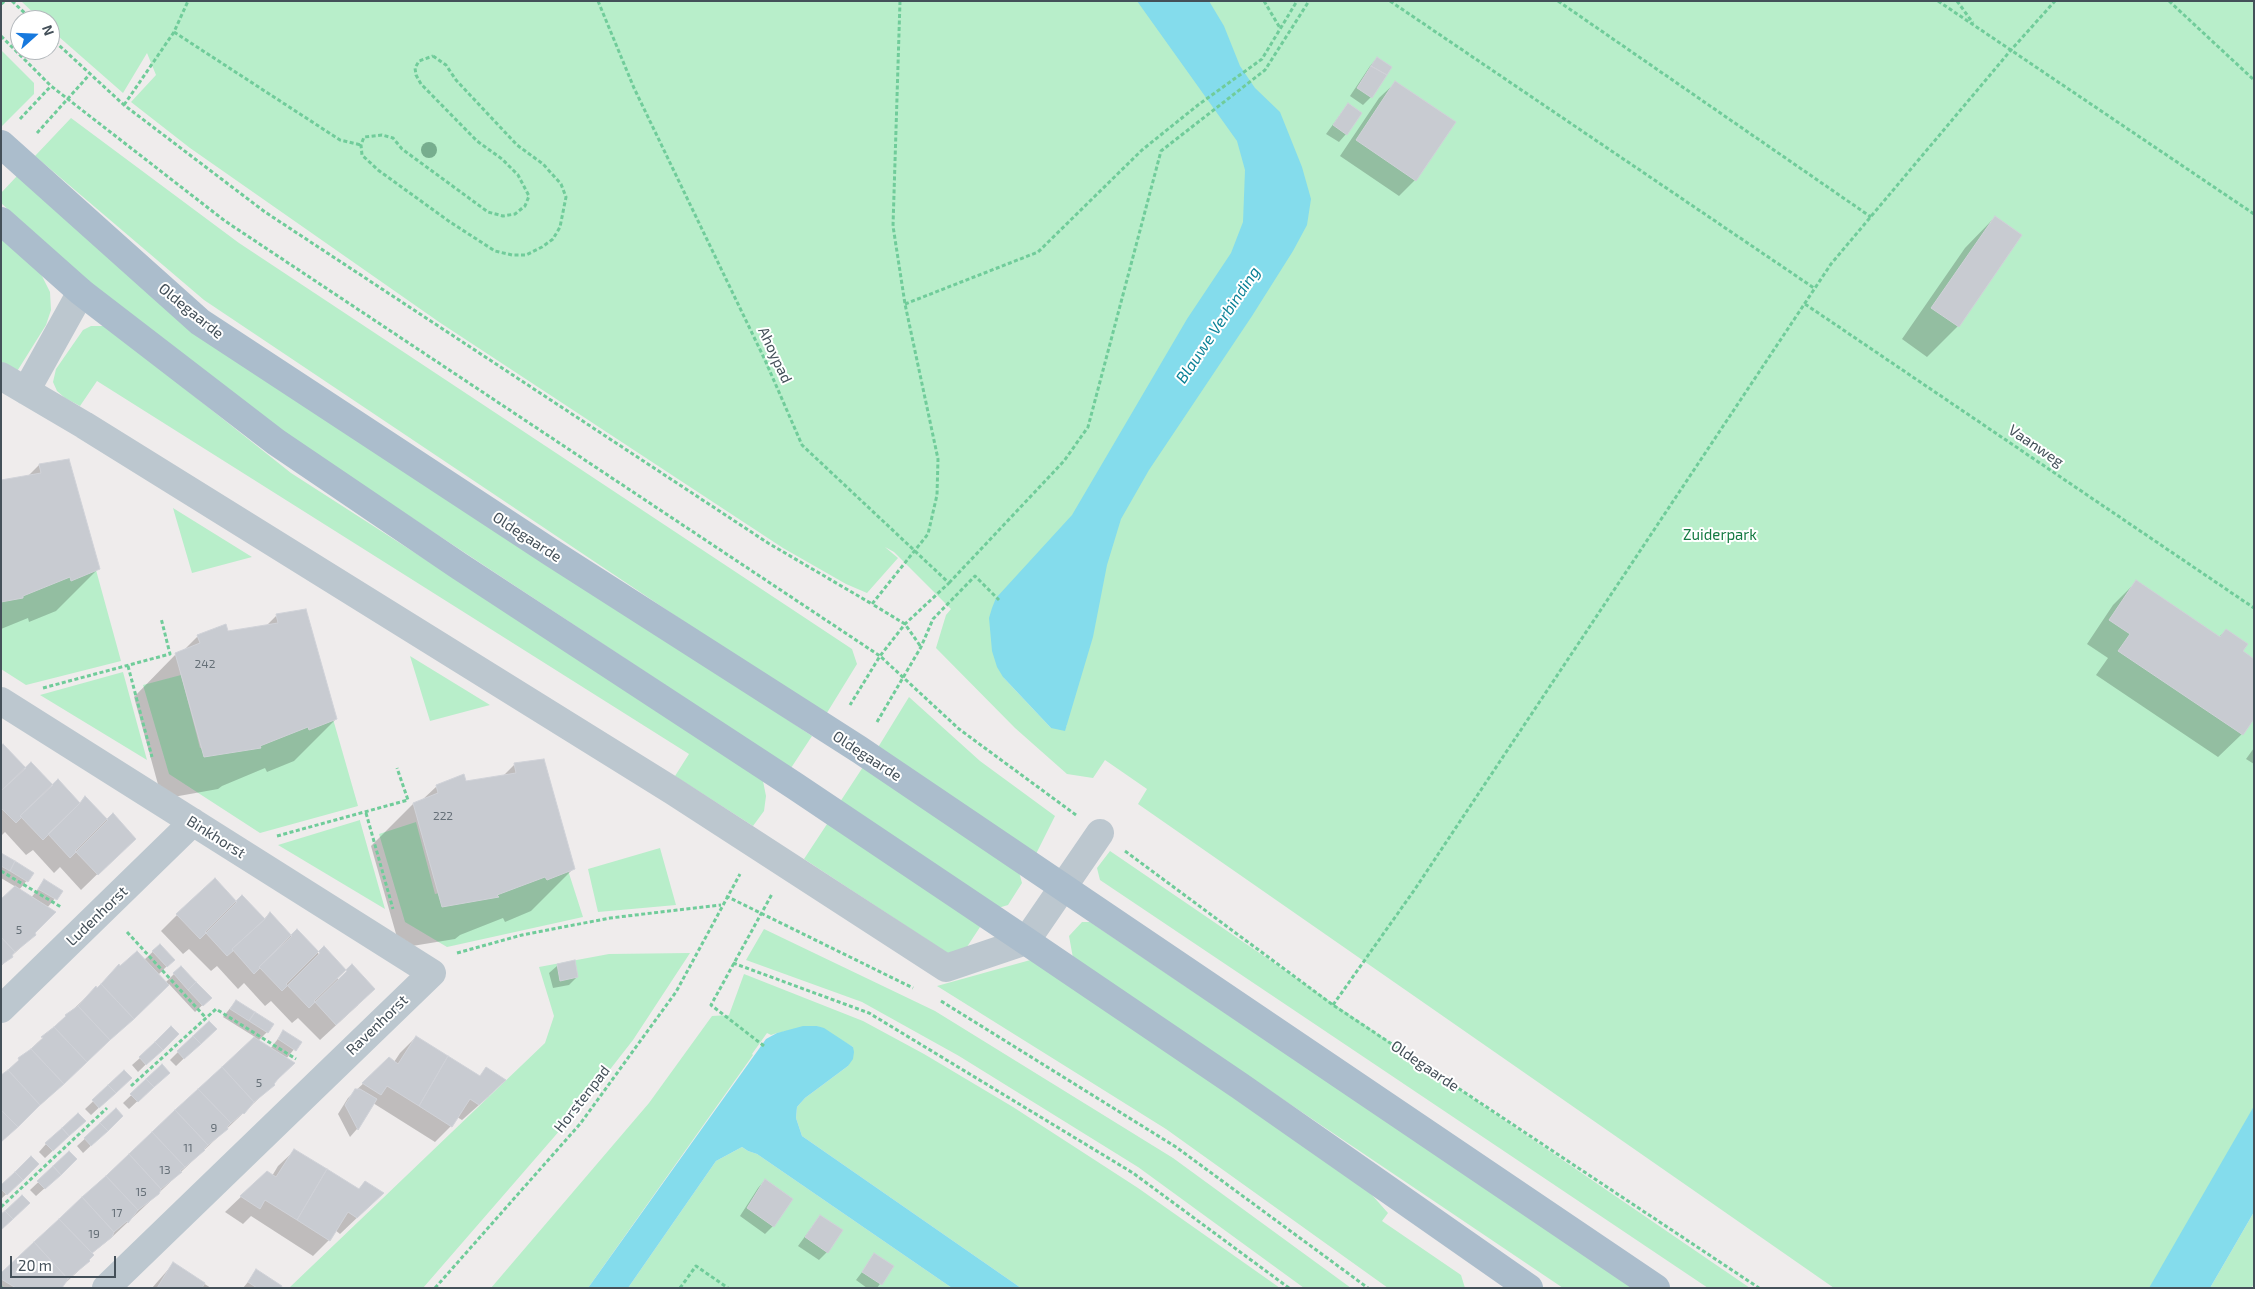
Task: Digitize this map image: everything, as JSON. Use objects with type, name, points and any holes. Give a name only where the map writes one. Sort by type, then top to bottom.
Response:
[{"type":"main road","name":"Oldegaarde","points":[[10,142],[200,322],[560,558],[860,750],[1656,1288]]},
{"type":"main road","points":[[1,221],[81,292],[276,442],[459,566],[795,786],[1026,941],[1240,1086],[1529,1288]]},
{"type":"street","points":[[26,390],[81,292]]},
{"type":"street","points":[[1,376],[681,795],[946,968],[1026,941],[1100,832]]},
{"type":"street","name":"Binkhorst","points":[[1,701],[432,973]]},
{"type":"street","name":"Ludenhorst","points":[[1,1009],[193,822]]},
{"type":"street","name":"Ravenhorst","points":[[106,1288],[432,973]]},
{"type":"path","points":[[1,4],[5,1]]},
{"type":"path","points":[[12,1],[21,10]]},
{"type":"path","points":[[124,105],[174,32],[188,1]]},
{"type":"path","name":"Ahoypad","points":[[598,1],[634,88],[765,360],[802,445],[949,583]]},
{"type":"path","points":[[872,604],[928,534],[937,496],[938,459],[905,304],[893,226],[900,1]]},
{"type":"path","points":[[1264,1],[1280,28]]},
{"type":"path","points":[[905,304],[1038,252],[1142,150],[1198,105],[1262,59],[1297,1]]},
{"type":"path","points":[[880,656],[905,624],[949,583],[1064,461],[1088,427],[1161,151],[1265,70],[1309,1]]},
{"type":"path","points":[[1390,1],[1814,288]]},
{"type":"path","points":[[1558,1],[1871,217]]},
{"type":"path","points":[[1938,1],[2254,214]]},
{"type":"path","points":[[1957,1],[1974,26]]},
{"type":"path","points":[[1333,1005],[1415,889],[1831,264],[2011,50],[2055,1]]},
{"type":"path","points":[[2169,1],[2254,80]]},
{"type":"path","points":[[174,32],[340,140],[361,145]]},
{"type":"path","name":"Oldegaarde","points":[[1,36],[51,86],[224,221],[880,656],[959,729],[1333,1005],[1759,1288]]},
{"type":"path","points":[[60,46],[124,105],[265,212],[768,543],[905,624],[921,647]]},
{"type":"path","points":[[433,56],[446,65],[456,80],[517,145],[544,164],[561,184],[566,197],[560,227],[553,239],[526,255],[512,255],[495,251],[450,222],[378,170],[362,156],[361,145],[364,137],[372,135],[393,138],[402,149],[488,212],[503,216],[515,214],[525,206],[529,196],[518,175],[502,159],[477,141],[431,95],[416,75],[415,68],[419,61],[433,56]]},
{"type":"path","points":[[10,142],[68,99],[90,74]]},
{"type":"path","points":[[10,142],[51,86]]},
{"type":"path","name":"Vaanweg","points":[[1806,304],[2254,608]]},
{"type":"path","points":[[995,596],[999,600]]},
{"type":"path","points":[[37,689],[170,654],[161,618]]},
{"type":"path","points":[[128,666],[164,804]]},
{"type":"path","points":[[232,847],[366,813],[408,800],[397,768]]},
{"type":"path","points":[[366,813],[407,957]]},
{"type":"path","points":[[1,871],[96,916],[206,1018]]},
{"type":"path","points":[[726,896],[917,990]]},
{"type":"path","name":"Horstenpad","points":[[432,973],[453,954],[522,934],[610,918],[722,905],[676,992],[580,1124],[435,1288]]},
{"type":"path","points":[[733,963],[869,1013],[1133,1173],[1289,1288]]},
{"type":"path","points":[[934,998],[1176,1147],[1368,1288]]},
{"type":"path","points":[[131,1086],[216,1009],[324,1077]]},
{"type":"path","points":[[760,1043],[764,1046]]},
{"type":"path","points":[[1,1207],[107,1108]]},
{"type":"path","points":[[680,1288],[696,1266],[728,1288]]},
{"type":"green space","name":"Zuiderpark","points":[[2254,1],[2254,1187],[2195,1288],[1834,1288],[1138,804],[1147,789],[1105,760],[1093,778],[1067,774],[1015,728],[936,648],[946,615],[951,609],[894,552],[885,547],[898,558],[867,593],[846,584],[783,548],[439,322],[190,148],[131,102],[156,75],[147,53],[123,93],[60,38],[60,10],[30,10],[22,2]],"holes":[[[1003,677],[1067,726],[1051,728]]]},
{"type":"green space","points":[[1,50],[34,83],[34,94],[2,126]]},
{"type":"green space","points":[[71,118],[239,243],[852,649],[857,664],[825,716],[204,300],[35,156]]},
{"type":"green space","points":[[17,176],[183,317],[812,736],[791,768],[253,413],[81,277],[1,203],[1,193]]},
{"type":"green space","points":[[1,237],[40,272],[50,292],[51,310],[46,325],[16,373],[1,364]]},
{"type":"green space","points":[[91,326],[106,326],[291,473],[754,771],[763,781],[766,796],[764,811],[753,826],[675,776],[689,754],[97,381],[80,406],[65,398],[57,391],[53,382],[56,369],[83,330]]},
{"type":"green space","points":[[173,508],[252,557],[192,573]]},
{"type":"green space","points":[[96,570],[121,661],[26,685],[1,669],[1,596]]},
{"type":"green space","points":[[410,656],[490,705],[430,721]]},
{"type":"green space","points":[[123,672],[147,760],[40,695]]},
{"type":"green space","points":[[181,675],[200,748],[331,712],[358,806],[260,833],[169,774],[143,685]]},
{"type":"green space","points":[[909,697],[980,761],[1055,816],[1035,856],[877,749]]},
{"type":"green space","points":[[863,767],[1019,872],[1022,883],[1008,905],[998,908],[840,802]]},
{"type":"green space","points":[[360,821],[385,909],[278,845]]},
{"type":"green space","points":[[829,821],[982,924],[963,953],[952,956],[804,859]]},
{"type":"green space","points":[[416,822],[435,894],[565,861],[583,917],[447,947],[405,922],[379,834]]},
{"type":"green space","points":[[660,848],[676,905],[598,912],[588,869]]},
{"type":"green space","points":[[1110,851],[1750,1288],[1708,1288],[1100,880],[1097,868]]},
{"type":"green space","points":[[1082,922],[1090,922],[1634,1288],[1563,1288],[1073,958],[1069,936]]},
{"type":"green space","points":[[764,929],[935,1011],[1173,1158],[1351,1288],[1304,1288],[1138,1167],[959,1056],[862,1002],[746,960]]},
{"type":"green space","points":[[690,953],[633,1040],[587,1099],[423,1288],[289,1288],[545,1043],[554,1016],[539,967],[609,954]]},
{"type":"green space","points":[[1034,959],[1356,1177],[1388,1213],[1382,1221],[1461,1275],[1465,1288],[1388,1288],[1166,1129],[937,986]]},
{"type":"green space","points":[[744,974],[863,1021],[924,1054],[1013,1107],[1138,1188],[1280,1288],[1021,1288],[802,1136],[796,1118],[797,1107],[805,1098],[848,1066],[853,1047],[817,1026],[771,1035],[767,1033],[588,1288],[491,1288],[649,1103],[712,1016],[729,1015]]},
{"type":"green space","points":[[742,1147],[757,1154],[952,1288],[628,1288],[716,1161]]},
{"type":"green space","points":[[2254,1212],[2254,1284],[2251,1288],[2210,1288]]},
{"type":"water","name":"Blauwe Verbinding","points":[[1137,1],[1209,1],[1224,26],[1240,66],[1255,88],[1280,112],[1302,167],[1311,199],[1307,225],[1293,251],[1149,470],[1121,519],[1107,565],[1093,637],[1065,731],[1051,728],[1003,677],[997,667],[992,651],[989,618],[992,608],[996,598],[1072,515],[1187,319],[1231,253],[1243,222],[1245,170],[1237,141]]},
{"type":"water","points":[[803,1026],[824,1028],[853,1047],[854,1052],[853,1059],[848,1066],[805,1098],[797,1107],[796,1118],[802,1136],[1021,1288],[952,1288],[757,1154],[742,1147],[716,1161],[628,1288],[588,1288],[766,1039],[777,1033]]},
{"type":"water","points":[[2254,1106],[2254,1212],[2210,1288],[2149,1288]]},
{"type":"building","points":[[1377,57],[1392,67],[1387,75],[1371,66]]},
{"type":"building","points":[[1371,66],[1387,75],[1372,98],[1357,88]]},
{"type":"building","points":[[1395,81],[1456,122],[1416,181],[1356,140]]},
{"type":"building","points":[[1348,103],[1362,113],[1347,135],[1333,125]]},
{"type":"building","points":[[1995,216],[2022,235],[1959,327],[1931,308]]},
{"type":"building","points":[[69,459],[100,569],[71,581],[70,577],[23,596],[23,598],[1,602],[1,480],[41,473],[39,464]]},
{"type":"building","points":[[2136,580],[2220,637],[2226,629],[2248,644],[2243,651],[2254,659],[2254,719],[2243,735],[2118,651],[2130,634],[2109,620]]},
{"type":"building","points":[[306,609],[337,719],[309,730],[308,727],[260,746],[261,748],[204,757],[175,653],[200,643],[197,635],[226,624],[228,631],[278,623],[276,614]]},
{"type":"building","points":[[3,744],[26,768],[1,791],[1,746]]},
{"type":"building","points":[[544,759],[575,869],[547,880],[545,877],[497,895],[499,897],[442,907],[413,803],[438,793],[436,785],[464,774],[466,781],[516,773],[514,763]]},
{"type":"building","points":[[31,762],[53,785],[20,816],[22,817],[16,823],[1,808],[1,791]]},
{"type":"building","points":[[58,779],[80,803],[43,840],[20,816]]},
{"type":"building","points":[[85,796],[108,820],[70,858],[48,834]]},
{"type":"building","points":[[113,813],[136,839],[98,875],[75,851]]},
{"type":"building","points":[[1,853],[15,861],[10,871],[1,866]]},
{"type":"building","points":[[15,861],[34,873],[28,882],[10,871]]},
{"type":"building","points":[[215,878],[237,902],[200,939],[176,914]]},
{"type":"building","points":[[44,879],[63,891],[57,900],[38,889]]},
{"type":"building","points":[[15,886],[56,912],[35,933],[36,935],[15,952],[1,937],[1,899]]},
{"type":"building","points":[[242,895],[265,919],[232,949],[233,951],[227,956],[205,932]]},
{"type":"building","points":[[270,912],[292,936],[254,974],[232,949],[265,919]]},
{"type":"building","points":[[297,929],[320,953],[282,991],[259,967]]},
{"type":"building","points":[[1,937],[15,952],[12,955],[13,957],[1,965]]},
{"type":"building","points":[[160,944],[175,960],[167,967],[152,951]]},
{"type":"building","points":[[324,946],[347,971],[309,1008],[286,984]]},
{"type":"building","points":[[137,951],[169,985],[134,1019],[101,984],[119,964],[120,966]]},
{"type":"building","points":[[575,960],[578,977],[560,981],[557,964]]},
{"type":"building","points":[[352,964],[375,989],[336,1025],[314,1001]]},
{"type":"building","points":[[181,966],[196,982],[188,990],[173,973]]},
{"type":"building","points":[[196,982],[212,998],[203,1006],[188,990]]},
{"type":"building","points":[[101,984],[134,1019],[110,1040],[78,1006],[96,986],[97,988]]},
{"type":"building","points":[[236,1000],[255,1012],[249,1021],[230,1009]]},
{"type":"building","points":[[78,1006],[110,1040],[87,1062],[54,1027],[65,1015]]},
{"type":"building","points":[[255,1012],[274,1024],[268,1033],[249,1021]]},
{"type":"building","points":[[209,1021],[217,1029],[201,1044],[193,1036]]},
{"type":"building","points":[[171,1026],[179,1034],[163,1050],[155,1042]]},
{"type":"building","points":[[54,1027],[87,1062],[64,1084],[31,1049],[43,1038],[41,1037]]},
{"type":"building","points":[[283,1030],[302,1042],[296,1051],[278,1039]]},
{"type":"building","points":[[193,1036],[201,1044],[184,1059],[177,1051]]},
{"type":"building","points":[[416,1036],[448,1056],[419,1106],[387,1086],[381,1095],[362,1083],[389,1057],[398,1064]]},
{"type":"building","points":[[254,1037],[295,1063],[278,1079],[275,1085],[254,1102],[222,1067]]},
{"type":"building","points":[[155,1042],[163,1050],[146,1065],[139,1057]]},
{"type":"building","points":[[31,1049],[64,1084],[40,1105],[8,1070],[19,1060],[18,1058]]},
{"type":"building","points":[[448,1056],[480,1076],[486,1067],[506,1080],[479,1105],[470,1099],[452,1127],[419,1106]]},
{"type":"building","points":[[162,1064],[170,1073],[154,1087],[146,1079]]},
{"type":"building","points":[[222,1067],[254,1102],[244,1114],[231,1123],[198,1089]]},
{"type":"building","points":[[8,1070],[40,1105],[18,1127],[1,1110],[1,1075]]},
{"type":"building","points":[[124,1070],[132,1078],[116,1093],[108,1085]]},
{"type":"building","points":[[146,1079],[154,1087],[138,1102],[130,1094]]},
{"type":"building","points":[[108,1085],[116,1093],[99,1108],[92,1100]]},
{"type":"building","points":[[198,1089],[231,1123],[227,1127],[228,1129],[208,1145],[175,1110]]},
{"type":"building","points":[[355,1089],[360,1089],[377,1099],[358,1130],[345,1105]]},
{"type":"building","points":[[116,1108],[123,1116],[108,1131],[100,1123]]},
{"type":"building","points":[[1,1110],[18,1127],[1,1142]]},
{"type":"building","points":[[175,1110],[208,1145],[205,1150],[185,1167],[152,1132]]},
{"type":"building","points":[[78,1113],[86,1121],[69,1136],[62,1128]]},
{"type":"building","points":[[100,1123],[108,1131],[91,1146],[84,1138]]},
{"type":"building","points":[[62,1128],[69,1136],[53,1151],[45,1143]]},
{"type":"building","points":[[152,1132],[185,1167],[180,1171],[182,1172],[161,1189],[129,1154]]},
{"type":"building","points":[[294,1149],[327,1169],[297,1220],[265,1200],[260,1209],[240,1196],[267,1171],[276,1177]]},
{"type":"building","points":[[69,1151],[77,1159],[61,1175],[53,1166]]},
{"type":"building","points":[[129,1154],[161,1189],[159,1194],[138,1210],[106,1176]]},
{"type":"building","points":[[31,1156],[39,1164],[23,1180],[15,1172]]},
{"type":"building","points":[[53,1166],[61,1175],[45,1189],[37,1181]]},
{"type":"building","points":[[327,1169],[359,1189],[365,1181],[384,1193],[357,1218],[348,1212],[330,1241],[297,1220]]},
{"type":"building","points":[[15,1172],[23,1180],[7,1195],[1,1189],[1,1185]]},
{"type":"building","points":[[106,1176],[138,1210],[128,1223],[127,1221],[114,1232],[82,1197]]},
{"type":"building","points":[[765,1179],[793,1199],[774,1227],[747,1208]]},
{"type":"building","points":[[22,1195],[30,1203],[13,1219],[5,1211]]},
{"type":"building","points":[[82,1197],[114,1232],[112,1237],[92,1253],[59,1219]]},
{"type":"building","points":[[5,1211],[13,1219],[1,1230],[1,1214]]},
{"type":"building","points":[[820,1215],[843,1230],[828,1253],[805,1237]]},
{"type":"building","points":[[59,1219],[94,1255],[90,1261],[68,1279],[34,1242]]},
{"type":"building","points":[[34,1242],[68,1279],[62,1288],[16,1288],[1,1279],[1,1273]]},
{"type":"building","points":[[874,1253],[894,1266],[882,1285],[862,1272]]},
{"type":"building","points":[[173,1262],[205,1283],[202,1288],[157,1288]]},
{"type":"building","points":[[256,1269],[282,1286],[281,1288],[257,1288],[248,1282]]}]
